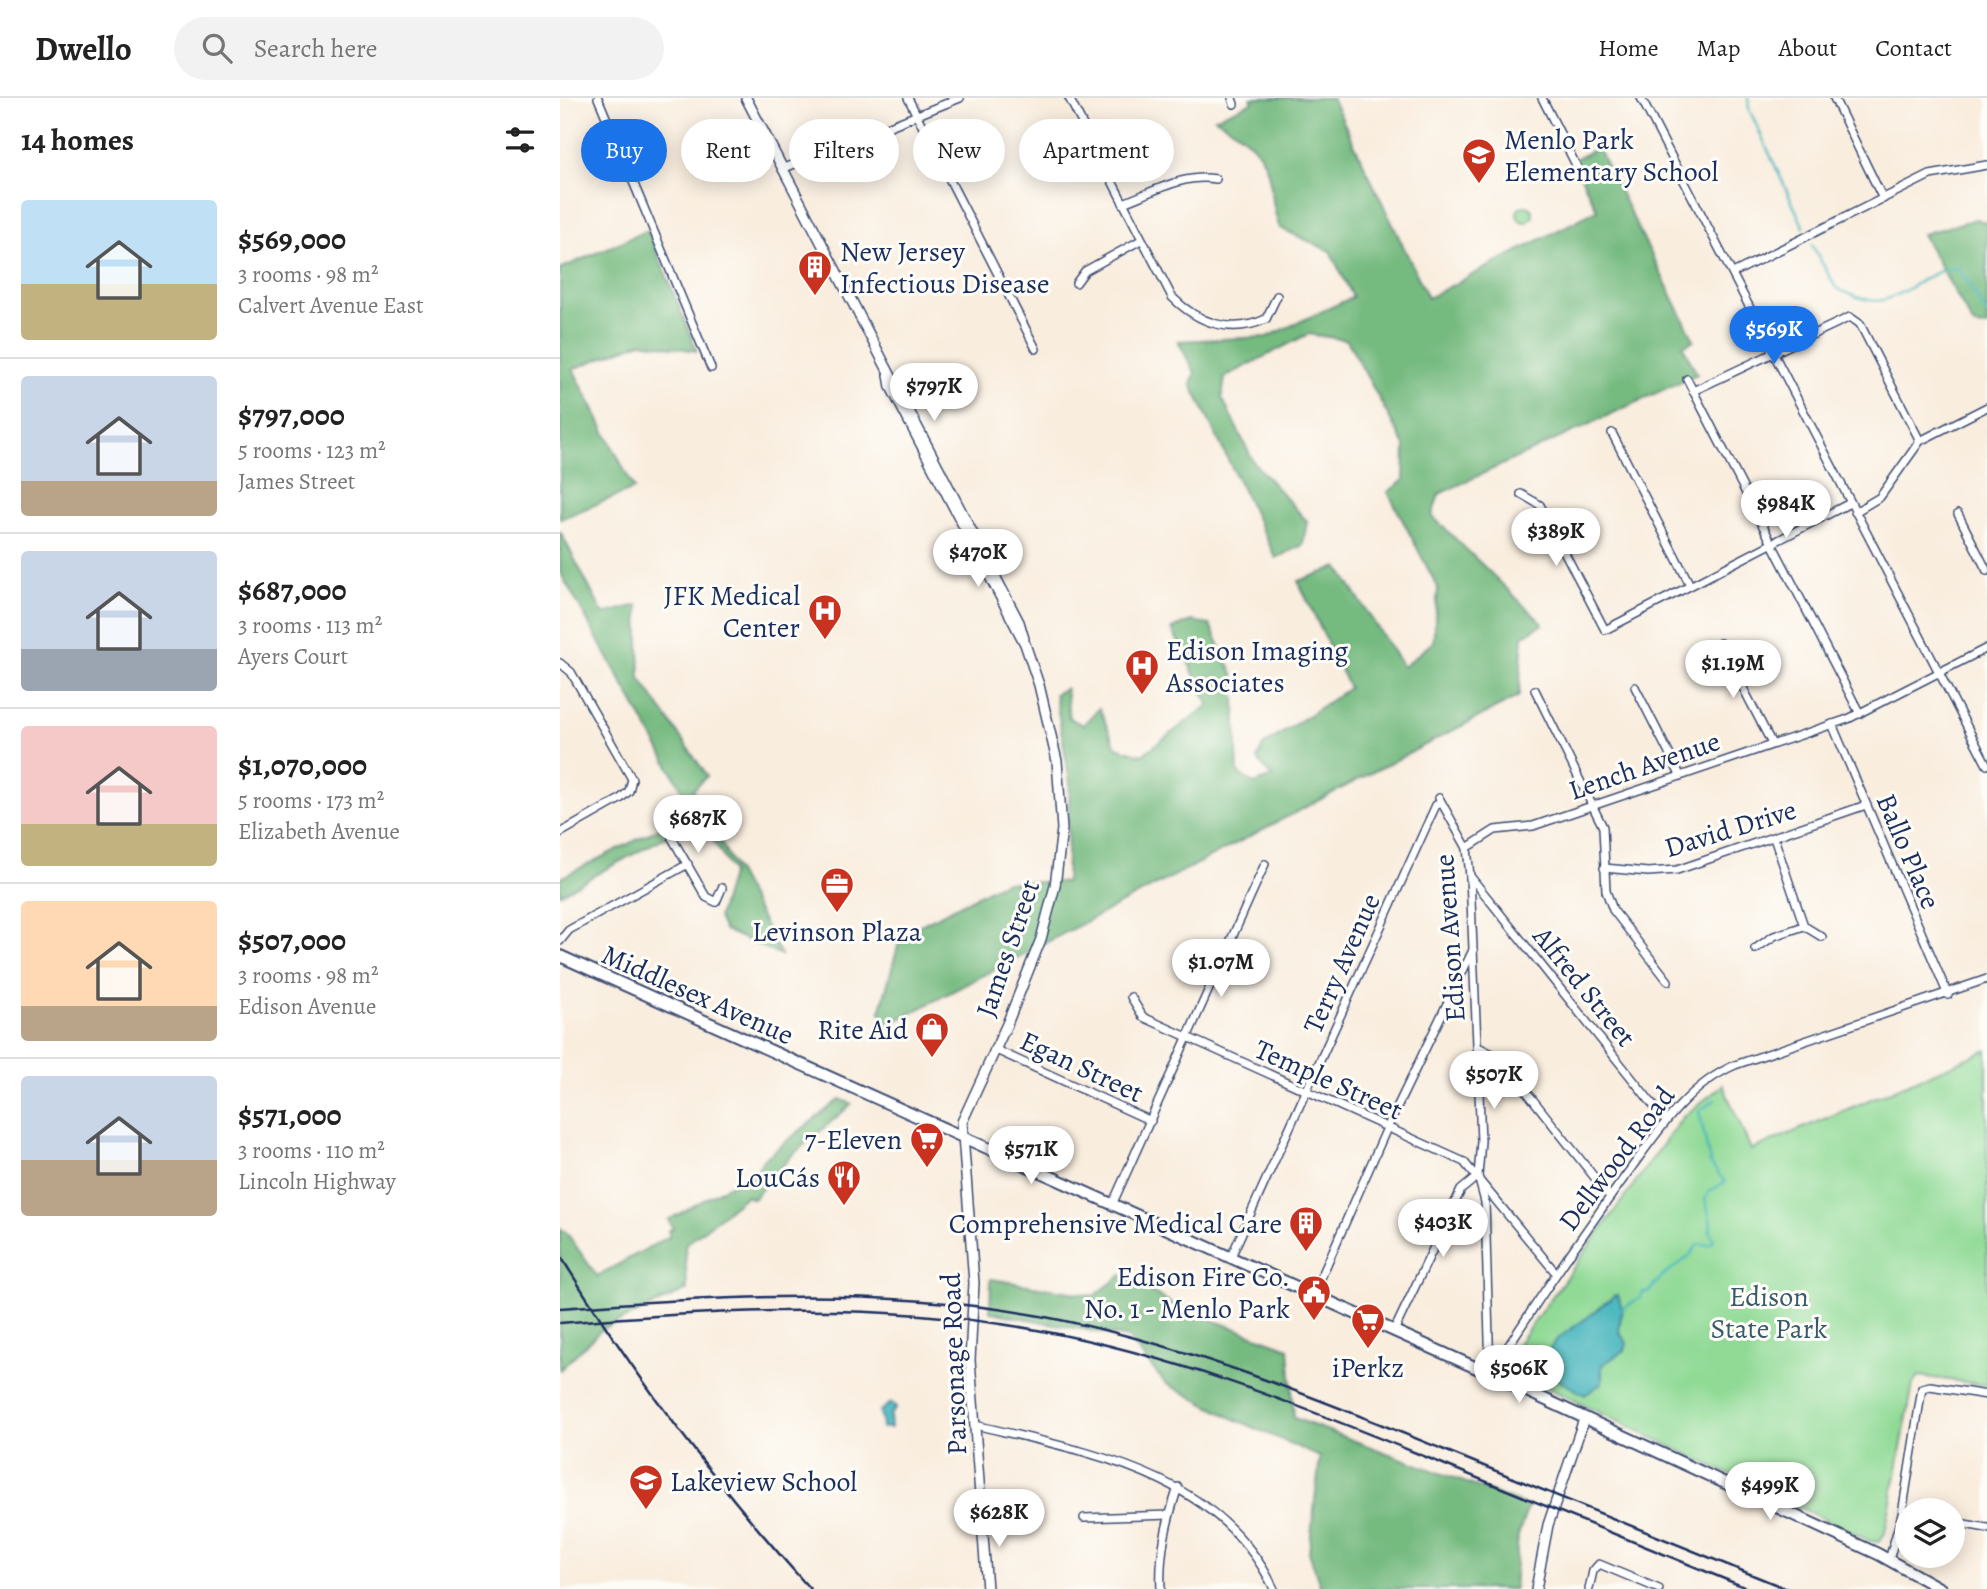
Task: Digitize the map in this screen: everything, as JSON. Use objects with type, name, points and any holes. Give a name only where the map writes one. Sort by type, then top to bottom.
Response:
[{"type":"main road","name":"Middlesex Avenue","points":[[560,956],[1490,1374],[1889,1560],[1941,1589]]},
{"type":"street","points":[[598,98],[711,368]]},
{"type":"street","name":"James Street","points":[[746,98],[1019,622],[1039,685],[1057,761],[1062,829],[1048,916],[1022,989],[962,1122],[962,1138]]},
{"type":"street","points":[[908,98],[1037,349]]},
{"type":"street","points":[[782,169],[961,98]]},
{"type":"street","points":[[1069,98],[1080,119]]},
{"type":"street","points":[[1542,98],[1577,167]]},
{"type":"street","points":[[1641,98],[1987,765]]},
{"type":"street","points":[[1834,98],[1883,199]]},
{"type":"street","points":[[1732,273],[1930,175],[1987,165]]},
{"type":"street","points":[[1123,203],[1187,178],[1200,176],[1216,179]]},
{"type":"street","points":[[1112,182],[1172,297],[1202,320],[1231,327],[1256,324],[1271,313],[1277,296]]},
{"type":"street","points":[[1076,283],[1085,271],[1141,240]]},
{"type":"street","points":[[1693,391],[1846,317],[1854,318],[1920,441]]},
{"type":"street","points":[[1687,379],[1860,714]]},
{"type":"street","points":[[1855,512],[1880,496],[1920,441],[1987,407]]},
{"type":"street","points":[[1612,433],[1690,585]]},
{"type":"street","points":[[1521,494],[1540,505],[1605,630],[1850,503]]},
{"type":"street","points":[[1958,514],[1987,571]]},
{"type":"street","points":[[1720,643],[1772,744]]},
{"type":"street","name":"Lench Avenue","points":[[1467,848],[1495,830],[1533,826],[1860,714],[1987,648]]},
{"type":"street","points":[[560,663],[571,672],[632,779],[629,791],[620,799],[560,833]]},
{"type":"street","points":[[1635,687],[1680,775]]},
{"type":"street","points":[[1535,690],[1594,804],[1606,838],[1604,868],[1607,898],[1613,910],[1668,981]]},
{"type":"street","name":"Ballo Place","points":[[1832,724],[1948,995]]},
{"type":"street","name":"Edison Avenue","points":[[1440,800],[1467,848],[1470,877],[1481,1141],[1478,1176],[1485,1202],[1490,1374]]},
{"type":"street","name":"Terry Avenue","points":[[1230,1259],[1440,800]]},
{"type":"street","name":"David Drive","points":[[1604,868],[1648,872],[1676,870],[1866,805]]},
{"type":"street","points":[[672,838],[706,897],[716,902],[722,888]]},
{"type":"street","points":[[1774,838],[1804,926],[1822,937]]},
{"type":"street","points":[[560,956],[562,938],[688,864]]},
{"type":"street","points":[[1112,1205],[1265,864]]},
{"type":"street","name":"Alfred Street","points":[[1470,877],[1666,1121]]},
{"type":"street","points":[[1755,949],[1774,936],[1804,926]]},
{"type":"street","points":[[1313,1296],[1387,1128],[1473,950]]},
{"type":"street","name":"Dellwood Road","points":[[1490,1374],[1610,1197],[1666,1121],[1700,1085],[1722,1070],[1948,995],[1987,979]]},
{"type":"street","name":"Temple Street","points":[[1131,997],[1143,1017],[1464,1162],[1556,1273]]},
{"type":"street","points":[[1478,1047],[1500,1058],[1610,1197]]},
{"type":"street","name":"Egan Street","points":[[994,1049],[1151,1121]]},
{"type":"street","name":"Parsonage Road","points":[[962,1138],[974,1283],[970,1360],[987,1589]]},
{"type":"street","points":[[1394,1332],[1461,1190],[1478,1176]]},
{"type":"street","points":[[1907,1498],[1918,1400],[1926,1386],[1987,1395]]},
{"type":"street","points":[[1536,1589],[1548,1525],[1584,1419]]},
{"type":"street","points":[[975,1424],[1137,1468],[1178,1487],[1240,1538],[1274,1589]]},
{"type":"street","points":[[1161,1589],[1160,1564],[1169,1515],[1178,1487]]},
{"type":"street","points":[[1084,1518],[1169,1515]]},
{"type":"street","points":[[1965,1524],[1987,1528]]},
{"type":"street","points":[[1889,1560],[1895,1543]]},
{"type":"street","points":[[1590,1589],[1592,1571],[1599,1564],[1659,1589]]},
{"type":"green space","points":[[1251,98],[1332,98],[1428,298],[1597,210],[1573,160],[1598,148],[1694,340],[1683,346],[1697,374],[1439,494],[1432,516],[1543,624],[1523,636],[1519,696],[888,1025],[880,1012],[901,935],[1004,882],[1066,882],[1070,782],[1055,694],[1066,688],[1069,718],[1083,725],[1099,708],[1116,747],[1142,755],[1209,705],[1172,629],[1192,621],[1210,625],[1234,676],[1238,773],[1254,784],[1272,777],[1257,759],[1263,746],[1349,688],[1298,581],[1338,567],[1403,667],[1433,642],[1438,588],[1388,492],[1404,480],[1405,446],[1347,340],[1308,334],[1225,377],[1222,398],[1254,463],[1307,521],[1303,545],[1276,558],[1191,384],[1195,373],[1178,341],[1267,337],[1353,297],[1330,251],[1280,228],[1265,163],[1248,141],[1215,118],[1253,102]]},
{"type":"green space","points":[[1522,206],[1528,206],[1533,214],[1531,220],[1522,222],[1517,217],[1517,211]]},
{"type":"green space","points":[[1976,219],[1987,223],[1987,327],[1974,326],[1922,234]]},
{"type":"green space","points":[[648,230],[697,351],[641,342],[573,369],[634,489],[560,519],[560,269]]},
{"type":"green space","points":[[560,531],[603,614],[638,605],[640,678],[707,776],[693,790],[781,955],[724,930],[718,918],[732,872],[700,818],[560,894],[560,878],[694,811],[560,572]]},
{"type":"green space","name":"Edison State Park","points":[[1987,1050],[1987,1385],[1919,1376],[1913,1384],[1885,1533],[1879,1542],[1870,1541],[1506,1368],[1506,1360],[1683,1117],[1723,1085],[1751,1150]]},
{"type":"green space","points":[[840,1099],[852,1104],[791,1156],[753,1199],[746,1196],[685,1245],[687,1290],[602,1329],[560,1370],[560,1229],[566,1232],[597,1276],[670,1236],[668,1231],[673,1228],[668,1220],[758,1169],[763,1160]]},
{"type":"green space","points":[[1122,1275],[1182,1309],[1289,1348],[1294,1418],[1528,1506],[1518,1536],[1514,1589],[1321,1589],[1309,1552],[1320,1457],[1228,1416],[1165,1383],[1128,1338],[990,1312],[991,1279],[1094,1296]]},
{"type":"water","points":[[1618,1295],[1622,1309],[1619,1332],[1627,1343],[1625,1350],[1602,1365],[1602,1383],[1585,1395],[1542,1371],[1545,1358],[1557,1340]]},
{"type":"water","points":[[891,1403],[896,1408],[890,1415],[891,1428],[882,1428],[880,1411]]},
{"type":"waterway","points":[[1748,98],[1749,109],[1804,228]]},
{"type":"waterway","points":[[1812,245],[1836,288],[1871,300],[1893,297],[1929,276],[1959,268],[1987,314]]},
{"type":"waterway","points":[[1622,1309],[1640,1298],[1642,1292],[1649,1292],[1662,1277],[1687,1258],[1697,1245],[1711,1244],[1714,1239],[1710,1232],[1711,1223],[1705,1198],[1710,1191],[1725,1182],[1710,1163],[1699,1111],[1715,1100]]},
{"type":"railway","points":[[560,1255],[646,1386],[677,1428],[810,1589]]},
{"type":"railway","points":[[560,1308],[680,1300],[861,1298],[981,1307],[1092,1327],[1143,1340],[1294,1390],[1787,1589]]},
{"type":"railway","points":[[560,1323],[739,1312],[859,1312],[978,1321],[1087,1340],[1136,1352],[1280,1399],[1749,1589]]},
{"type":"place","name":"Menlo Park Elementary School","points":[[1479,185]]},
{"type":"place","name":"New Jersey Infectious Disease","points":[[815,297]]},
{"type":"place","name":"JFK Medical Center","points":[[825,641]]},
{"type":"place","name":"Edison Imaging Associates","points":[[1142,696]]},
{"type":"place","name":"Levinson Plaza","points":[[837,914]]},
{"type":"place","name":"Rite Aid","points":[[932,1059]]},
{"type":"place","name":"7-Eleven","points":[[927,1169]]},
{"type":"place","name":"LouCás","points":[[844,1207]]},
{"type":"place","name":"Comprehensive Medical Care","points":[[1306,1253]]},
{"type":"place","name":"Edison Fire Co. No. 1 - Menlo Park","points":[[1314,1322]]},
{"type":"place","name":"iPerkz","points":[[1368,1350]]},
{"type":"place","name":"Lakeview School","points":[[646,1511]]}]
